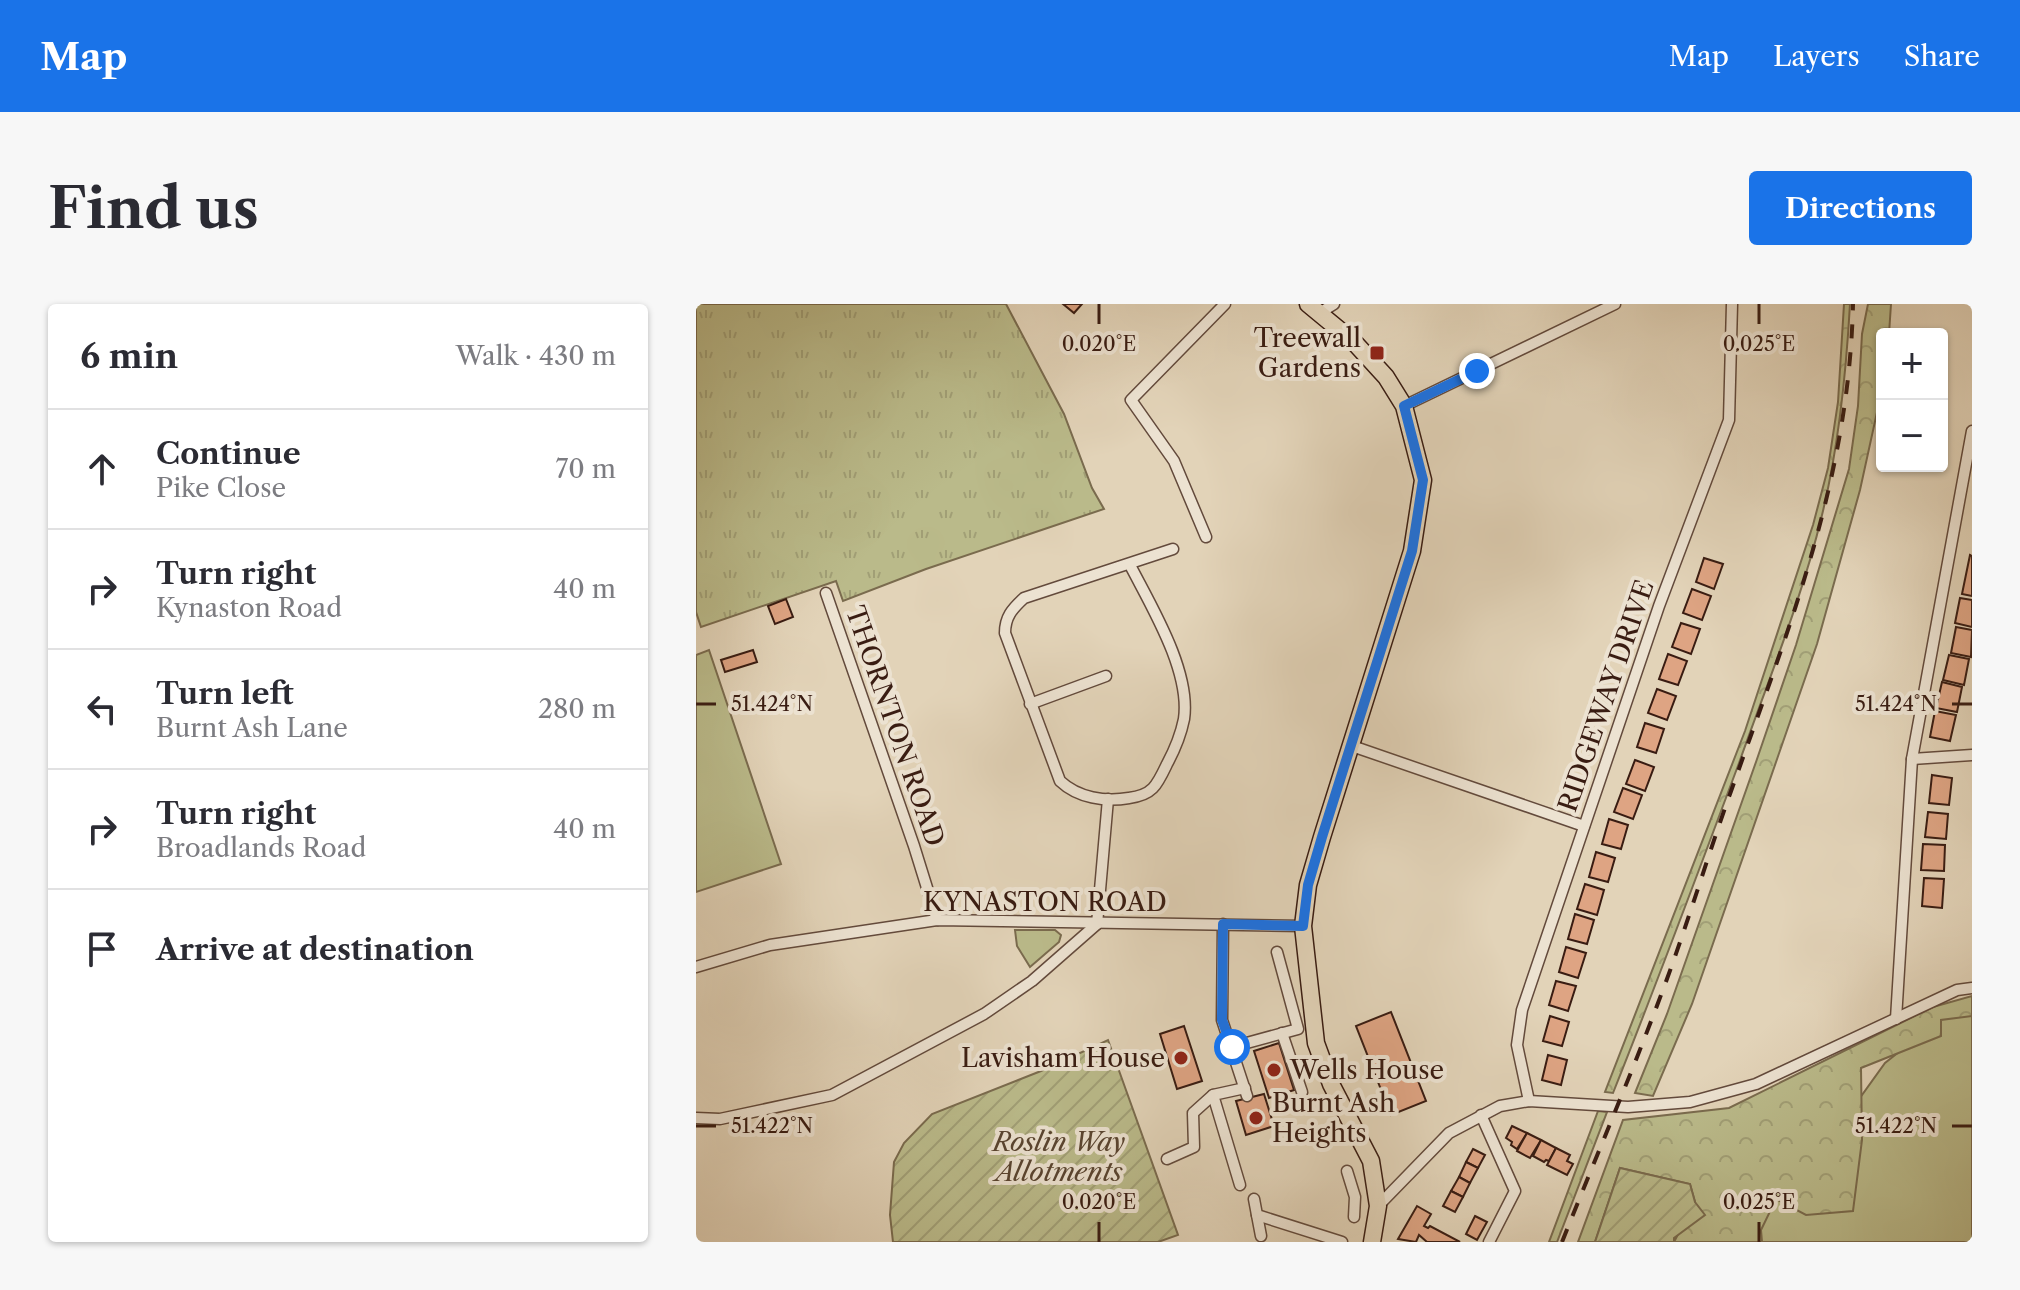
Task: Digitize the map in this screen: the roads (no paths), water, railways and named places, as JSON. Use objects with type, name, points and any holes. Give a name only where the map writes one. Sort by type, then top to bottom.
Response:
[{"type":"main road","points":[[1313,309],[1372,359],[1404,406],[1423,480],[1412,551],[1308,885],[1303,926],[1316,1043],[1331,1084],[1371,1161],[1377,1200],[1372,1242]]},
{"type":"street","points":[[1206,537],[1174,461],[1131,400],[1225,304]]},
{"type":"street","points":[[1313,309],[1334,304]]},
{"type":"street","points":[[1404,406],[1615,304]]},
{"type":"street","name":"RIDGEWAY DRIVE","points":[[1529,1101],[1517,1045],[1522,1010],[1659,606],[1729,420],[1732,304]]},
{"type":"street","points":[[1896,1019],[1912,759],[1972,431]]},
{"type":"street","points":[[1130,565],[1171,643],[1184,699],[1184,718],[1172,755],[1147,795],[1108,799],[1075,793],[1060,781],[1005,633],[1005,623],[1013,608],[1024,598],[1173,549]]},
{"type":"street","name":"THORNTON ROAD","points":[[826,593],[937,920]]},
{"type":"street","points":[[1030,704],[1106,676]]},
{"type":"street","points":[[1352,746],[1584,826]]},
{"type":"street","points":[[1912,759],[1972,755]]},
{"type":"street","points":[[696,1118],[720,1119],[832,1095],[984,1014],[1032,981],[1097,924],[1108,799]]},
{"type":"street","name":"KYNASTON ROAD","points":[[696,967],[770,945],[937,920],[1303,926]]},
{"type":"street","points":[[1167,1159],[1194,1147],[1193,1113],[1213,1095],[1246,1092],[1222,1020],[1223,924]]},
{"type":"street","points":[[1232,1047],[1298,1029],[1277,952]]},
{"type":"street","points":[[1355,1197],[1377,1200],[1449,1133],[1500,1106],[1529,1101],[1628,1107],[1690,1102],[1756,1084],[1957,990],[1972,988]]},
{"type":"street","points":[[1282,1033],[1302,1092]]},
{"type":"street","points":[[1213,1095],[1240,1185]]},
{"type":"street","points":[[1481,1115],[1515,1191],[1489,1242]]},
{"type":"street","points":[[1347,1171],[1355,1197],[1354,1217]]},
{"type":"street","points":[[1254,1199],[1261,1236]]},
{"type":"street","points":[[1257,1215],[1327,1240],[1342,1242]]},
{"type":"railway","points":[[1562,1242],[1670,970],[1812,554],[1840,432],[1849,369],[1853,304]]},
{"type":"place","name":"Treewall Gardens","points":[[1377,353]]},
{"type":"place","name":"Lavisham House","points":[[1181,1058]]},
{"type":"place","name":"Wells House","points":[[1274,1070]]},
{"type":"place","name":"Burnt Ash Heights","points":[[1256,1118]]},
{"type":"park label","name":"Roslin Way Allotments","points":[[1059,1157]]}]
